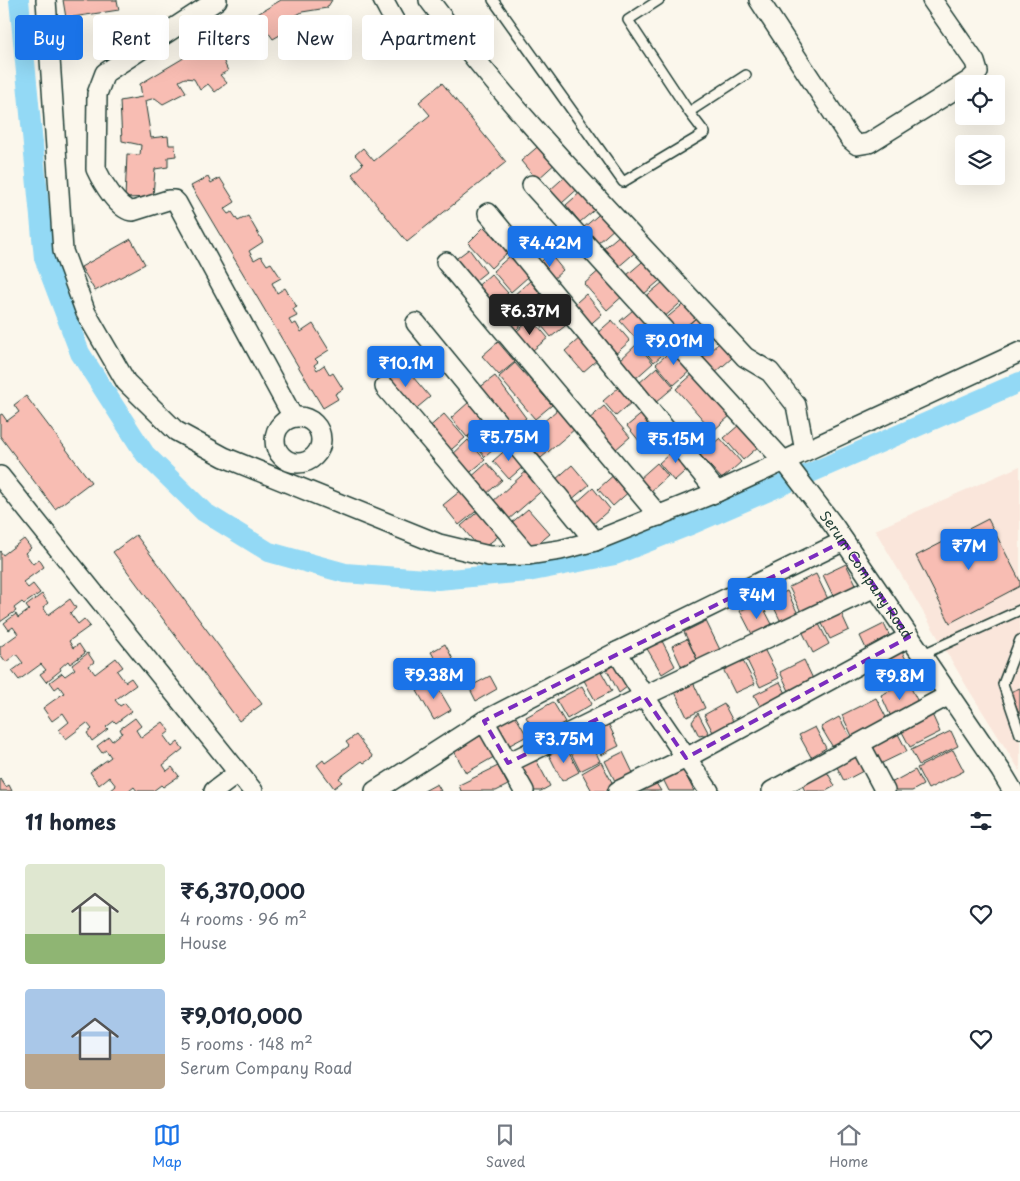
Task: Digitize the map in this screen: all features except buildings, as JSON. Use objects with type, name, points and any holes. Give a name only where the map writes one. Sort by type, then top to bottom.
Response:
[{"type":"street","points":[[46,0],[63,252],[86,313],[126,382],[176,432],[224,457],[440,544],[489,556],[526,555],[560,550],[595,541],[786,464],[805,451],[1020,352]]},
{"type":"street","points":[[217,0],[105,72],[97,94],[96,169],[101,179],[122,207],[128,211],[134,211],[168,200],[174,200],[178,203],[293,417]]},
{"type":"street","points":[[383,0],[392,15]]},
{"type":"street","points":[[429,0],[441,15]]},
{"type":"street","points":[[759,0],[850,139],[857,145],[869,143],[970,80],[978,72],[975,62],[932,0]]},
{"type":"street","points":[[477,60],[539,134],[745,357],[770,372],[796,404],[805,451]]},
{"type":"street","name":"Serum Company Road","points":[[532,185],[786,464],[839,534],[909,636],[1001,771],[1009,790]]},
{"type":"street","points":[[488,213],[717,492]]},
{"type":"street","points":[[446,262],[659,516]]},
{"type":"street","points":[[416,323],[595,541]]},
{"type":"street","points":[[385,387],[526,555]]},
{"type":"street","points":[[1,480],[253,791]]},
{"type":"street","points":[[375,791],[484,721],[839,534]]},
{"type":"street","points":[[508,763],[644,696],[875,587]]},
{"type":"street","points":[[618,791],[686,758],[909,636]]},
{"type":"street","points":[[617,652],[644,696],[709,791]]},
{"type":"street","points":[[772,791],[949,695]]},
{"type":"street","points":[[484,721],[524,791]]},
{"type":"street","points":[[860,744],[886,791]]},
{"type":"street","points":[[214,791],[238,773]]},
{"type":"lane","points":[[493,0],[623,182],[705,133],[628,20],[659,0]]},
{"type":"lane","points":[[689,112],[746,75]]},
{"type":"lane","points":[[921,655],[1020,610]]},
{"type":"lane","points":[[1020,640],[1002,684],[1020,734]]},
{"type":"highlighted area","points":[[844,541],[909,637],[686,758],[644,696],[508,763],[484,721]]},
{"type":"shaded area","points":[[1020,466],[1020,771],[967,687],[875,530]]},
{"type":"waterway","points":[[19,0],[44,258],[80,353],[145,454],[204,512],[269,552],[345,573],[438,580],[528,572],[615,555],[688,526],[1020,382]]}]
